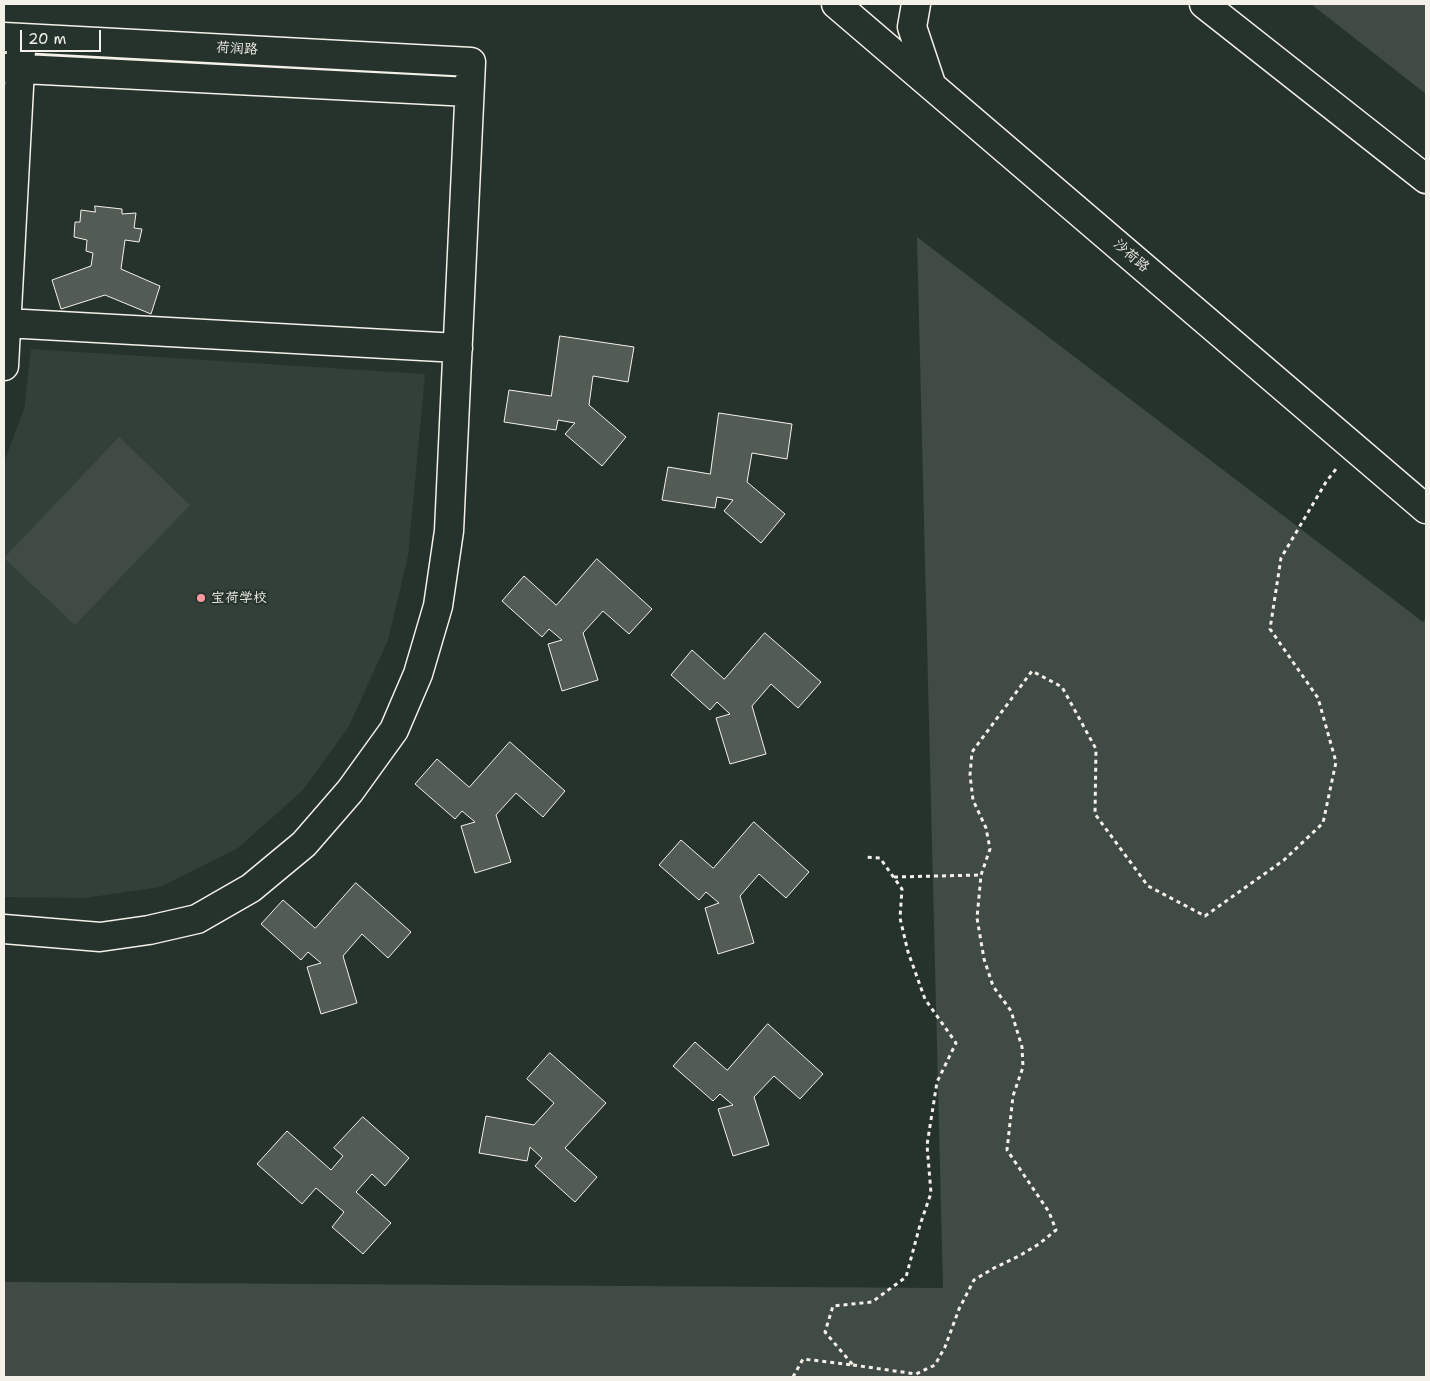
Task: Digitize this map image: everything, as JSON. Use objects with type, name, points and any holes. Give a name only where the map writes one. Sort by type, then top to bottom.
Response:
[{"type":"street","name":"沙荷路","points":[[836,4],[1426,509]]},
{"type":"street","points":[[916,4],[912,27],[931,85]]},
{"type":"street","points":[[1204,4],[1426,179]]},
{"type":"street","points":[[4,366],[13,37]]},
{"type":"street","name":"荷润路","points":[[13,37],[471,62],[469,92]]},
{"type":"street","points":[[4,929],[100,936],[149,930],[198,919],[251,888],[304,844],[350,791],[394,730],[418,674],[438,606],[449,531],[469,92],[12,69]]},
{"type":"street","points":[[6,323],[458,348]]},
{"type":"path","points":[[793,1377],[803,1359],[916,1374],[935,1365],[945,1347],[959,1309],[974,1280],[1020,1256],[1056,1230],[1049,1212],[1007,1150],[1013,1096],[1023,1067],[1022,1047],[1011,1011],[993,986],[984,959],[977,918],[981,875],[990,849],[986,828],[973,800],[970,774],[972,752],[1032,671],[1062,687],[1096,749],[1095,814],[1148,886],[1205,916],[1284,860],[1323,823],[1336,762],[1318,698],[1270,629],[1281,558],[1326,482],[1352,446]]},
{"type":"path","points":[[853,1365],[825,1332],[833,1306],[872,1302],[906,1277],[931,1193],[927,1145],[937,1082],[956,1043],[925,998],[908,952],[900,918],[902,889],[880,858],[864,857]]},
{"type":"path","points":[[893,876],[981,875]]},
{"type":"shaded area","points":[[1311,4],[1426,4],[1426,94]]},
{"type":"shaded area","points":[[917,237],[1423,622],[1426,618],[1426,1377],[4,1377],[4,1282],[943,1288]]},
{"type":"shaded area","name":"宝荷学校","points":[[31,349],[425,374],[408,556],[388,640],[348,728],[302,791],[238,848],[160,887],[85,898],[4,897],[4,462],[24,410]]},
{"type":"shaded area","points":[[119,437],[190,505],[75,625],[4,558]]},
{"type":"building","points":[[95,206],[122,209],[122,214],[136,213],[134,228],[142,229],[139,242],[125,240],[121,269],[160,286],[151,314],[105,295],[61,309],[52,280],[91,266],[93,253],[86,251],[87,240],[74,237],[75,222],[80,222],[81,210],[95,212]]},
{"type":"building","points":[[560,336],[634,347],[628,382],[593,376],[589,405],[626,437],[602,466],[565,434],[575,423],[558,420],[556,430],[504,422],[509,390],[551,396]]},
{"type":"building","points":[[719,413],[792,424],[787,459],[752,453],[747,482],[785,514],[761,543],[724,511],[733,500],[717,497],[715,508],[662,500],[668,467],[710,474]]},
{"type":"building","points":[[597,559],[652,609],[629,634],[603,611],[583,633],[598,680],[562,691],[548,644],[562,640],[549,629],[542,637],[502,601],[524,576],[556,605]]},
{"type":"building","points":[[765,633],[821,682],[798,708],[771,684],[752,706],[766,754],[730,764],[716,718],[730,714],[717,702],[710,710],[671,675],[692,650],[724,679]]},
{"type":"building","points":[[510,742],[565,791],[543,817],[516,793],[496,815],[511,862],[475,873],[461,826],[475,822],[462,811],[455,819],[415,784],[437,759],[469,787]]},
{"type":"building","points":[[754,822],[809,872],[786,898],[759,874],[740,896],[754,943],[718,954],[705,908],[719,903],[706,892],[699,900],[659,865],[681,840],[713,868]]},
{"type":"building","points":[[356,883],[411,932],[388,958],[362,934],[343,956],[357,1003],[321,1014],[307,967],[321,963],[308,952],[301,960],[261,924],[283,900],[315,928]]},
{"type":"building","points":[[768,1024],[823,1074],[800,1099],[774,1076],[754,1097],[769,1145],[733,1156],[718,1109],[733,1105],[720,1094],[713,1101],[673,1066],[695,1042],[727,1070]]},
{"type":"building","points":[[550,1053],[606,1103],[565,1148],[597,1177],[575,1202],[535,1166],[542,1158],[530,1147],[527,1161],[479,1153],[486,1116],[534,1125],[554,1103],[527,1079]]},
{"type":"building","points":[[363,1117],[409,1158],[385,1186],[372,1174],[356,1192],[391,1223],[363,1254],[332,1227],[344,1212],[316,1188],[302,1204],[257,1164],[287,1131],[331,1170],[343,1156],[334,1148]]},
{"type":"place","name":"宝荷学校","points":[[201,598]]}]
